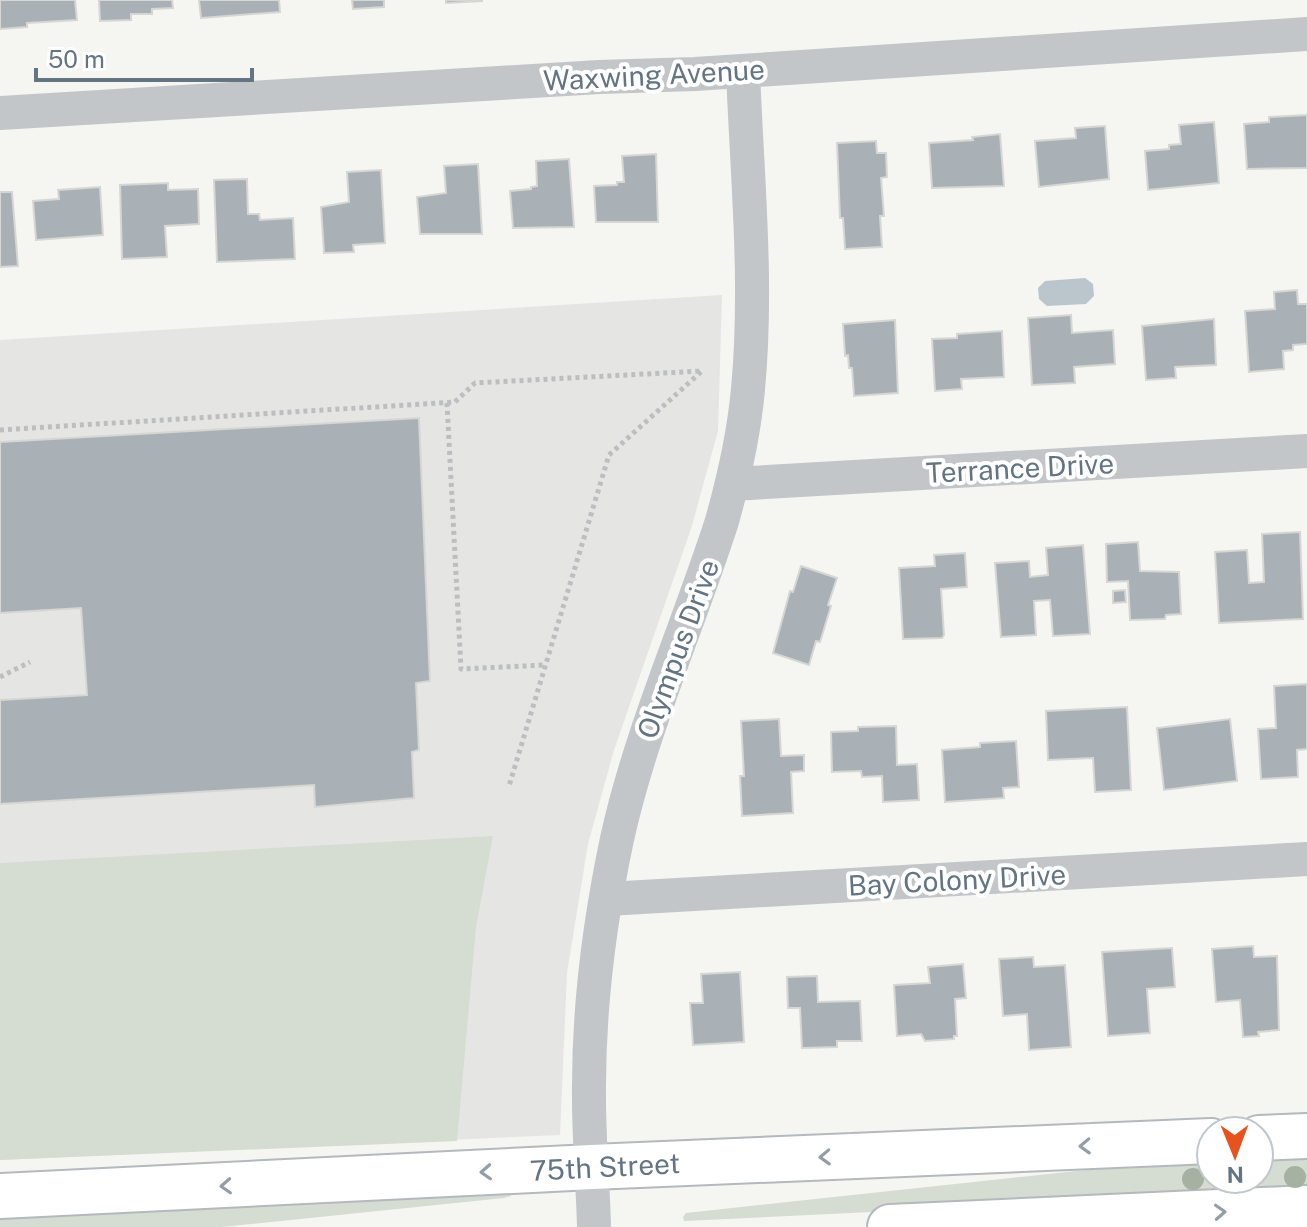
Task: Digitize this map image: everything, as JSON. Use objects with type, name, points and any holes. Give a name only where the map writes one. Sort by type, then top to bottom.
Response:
[{"type":"main road","points":[[1275,1137],[1307,1136]]},
{"type":"main road","name":"75th Street","points":[[0,1196],[1195,1142]]},
{"type":"main road","points":[[890,1227],[1307,1208]]},
{"type":"street","name":"Waxwing Avenue","points":[[0,113],[743,71],[1307,34]]},
{"type":"street","name":"Olympus Drive","points":[[594,1227],[589,1099],[592,1006],[618,839],[639,758],[710,559],[732,484],[748,389],[752,310],[743,71]]},
{"type":"street","name":"Terrance Drive","points":[[732,484],[1307,451]]},
{"type":"street","name":"Bay Colony Drive","points":[[607,899],[1307,859]]},
{"type":"path","points":[[0,430],[447,403],[455,402],[475,383],[702,371],[609,455],[509,786]]},
{"type":"path","points":[[447,403],[461,669],[545,665]]},
{"type":"path","points":[[0,677],[30,662]]},
{"type":"shaded area","points":[[1085,278],[1093,284],[1094,296],[1086,304],[1047,306],[1039,299],[1038,288],[1045,281]]},
{"type":"shaded area","points":[[722,295],[718,431],[691,529],[614,750],[588,844],[567,973],[560,1135],[0,1160],[0,340]]},
{"type":"shaded area","points":[[493,836],[476,927],[457,1141],[0,1160],[0,863]]},
{"type":"shaded area","points":[[1307,1154],[1307,1191],[1275,1193],[1275,1156]]},
{"type":"shaded area","points":[[1195,1160],[1195,1195],[1224,1195],[684,1221],[683,1217],[686,1213]]},
{"type":"shaded area","points":[[513,1192],[504,1198],[222,1227],[0,1227],[0,1214]]},
{"type":"building","points":[[0,0],[75,0],[77,20],[27,23],[27,27],[0,29]]},
{"type":"building","points":[[99,0],[172,0],[173,8],[152,9],[152,14],[131,14],[131,20],[100,21]]},
{"type":"building","points":[[199,0],[279,0],[280,12],[201,18]]},
{"type":"building","points":[[352,0],[384,0],[384,7],[353,9]]},
{"type":"building","points":[[446,0],[482,0],[482,1],[446,3]]},
{"type":"building","points":[[1307,115],[1307,168],[1247,169],[1244,124],[1269,122],[1269,117]]},
{"type":"building","points":[[1214,122],[1219,183],[1148,190],[1145,151],[1169,149],[1169,145],[1181,144],[1179,125]]},
{"type":"building","points":[[1105,126],[1109,179],[1039,187],[1035,141],[1076,138],[1075,128]]},
{"type":"building","points":[[1000,134],[1004,186],[932,188],[929,143],[973,140],[972,137]]},
{"type":"building","points":[[876,141],[877,153],[886,153],[887,177],[881,178],[884,216],[880,216],[882,247],[845,249],[843,218],[840,218],[837,143]]},
{"type":"building","points":[[656,154],[658,222],[596,222],[594,186],[624,182],[622,156]]},
{"type":"building","points":[[569,159],[574,227],[513,228],[510,191],[537,186],[536,161]]},
{"type":"building","points":[[478,164],[482,234],[420,234],[417,197],[446,193],[444,166]]},
{"type":"building","points":[[381,170],[385,243],[353,245],[354,252],[324,253],[321,207],[349,202],[347,172]]},
{"type":"building","points":[[247,179],[248,214],[259,214],[260,220],[293,218],[295,259],[217,262],[214,180]]},
{"type":"building","points":[[168,183],[168,190],[198,189],[199,224],[165,226],[167,257],[122,259],[120,185]]},
{"type":"building","points":[[100,187],[103,235],[36,240],[33,201],[59,199],[58,190]]},
{"type":"building","points":[[0,192],[12,192],[18,266],[0,267]]},
{"type":"building","points":[[1297,290],[1298,304],[1307,304],[1307,344],[1293,345],[1293,350],[1283,351],[1284,369],[1249,372],[1245,311],[1275,309],[1274,292]]},
{"type":"building","points":[[1071,315],[1072,333],[1113,330],[1115,364],[1074,367],[1075,383],[1032,385],[1028,318]]},
{"type":"building","points":[[1214,319],[1216,365],[1175,367],[1176,378],[1146,380],[1142,326]]},
{"type":"building","points":[[895,320],[898,393],[854,396],[852,368],[849,368],[848,355],[845,356],[843,324]]},
{"type":"building","points":[[1002,331],[1004,377],[961,379],[962,389],[935,391],[932,339]]},
{"type":"building","points":[[419,418],[430,681],[416,683],[419,750],[412,752],[414,798],[315,807],[314,785],[0,804],[0,700],[87,695],[81,608],[0,613],[0,442]]},
{"type":"building","points":[[1300,532],[1303,619],[1219,623],[1215,552],[1247,550],[1249,583],[1264,582],[1262,534]]},
{"type":"building","points":[[1138,542],[1140,571],[1179,572],[1181,614],[1166,615],[1165,619],[1130,620],[1128,581],[1107,582],[1106,544]]},
{"type":"building","points":[[1083,545],[1090,634],[1053,636],[1050,600],[1034,601],[1036,635],[1001,637],[995,563],[1029,561],[1030,577],[1048,575],[1046,548]]},
{"type":"building","points":[[965,553],[967,587],[941,589],[942,638],[903,639],[899,568],[935,566],[934,555]]},
{"type":"building","points":[[801,566],[837,578],[820,642],[816,641],[809,665],[773,653],[790,591],[793,592]]},
{"type":"building","points":[[1125,590],[1126,602],[1113,603],[1113,591]]},
{"type":"building","points":[[1307,684],[1307,749],[1297,750],[1298,777],[1261,779],[1258,729],[1276,728],[1274,686]]},
{"type":"building","points":[[1127,707],[1131,790],[1095,792],[1093,758],[1048,760],[1046,711]]},
{"type":"building","points":[[779,719],[781,756],[804,755],[804,771],[791,772],[793,813],[742,816],[740,776],[744,776],[741,721]]},
{"type":"building","points":[[1230,719],[1237,781],[1164,790],[1157,728]]},
{"type":"building","points":[[896,726],[897,765],[917,764],[919,800],[883,802],[882,776],[862,777],[861,771],[832,772],[831,732],[858,731],[858,727]]},
{"type":"building","points":[[1016,741],[1019,787],[1003,788],[1004,798],[945,802],[942,750]]},
{"type":"building","points":[[1253,946],[1254,957],[1277,956],[1279,1030],[1243,1037],[1240,1000],[1216,1002],[1212,949]]},
{"type":"building","points":[[1172,948],[1175,987],[1147,989],[1150,1033],[1108,1036],[1102,952]]},
{"type":"building","points":[[1033,957],[1034,967],[1065,965],[1071,1047],[1029,1050],[1027,1014],[1003,1016],[999,959]]},
{"type":"building","points":[[963,964],[966,998],[955,999],[957,1036],[954,1039],[925,1041],[921,1034],[897,1036],[894,985],[930,983],[928,967]]},
{"type":"building","points":[[740,972],[744,1042],[693,1045],[690,1003],[703,1003],[701,974]]},
{"type":"building","points":[[817,976],[818,1002],[860,1001],[862,1041],[837,1041],[837,1047],[802,1048],[800,1008],[788,1008],[787,977]]}]
